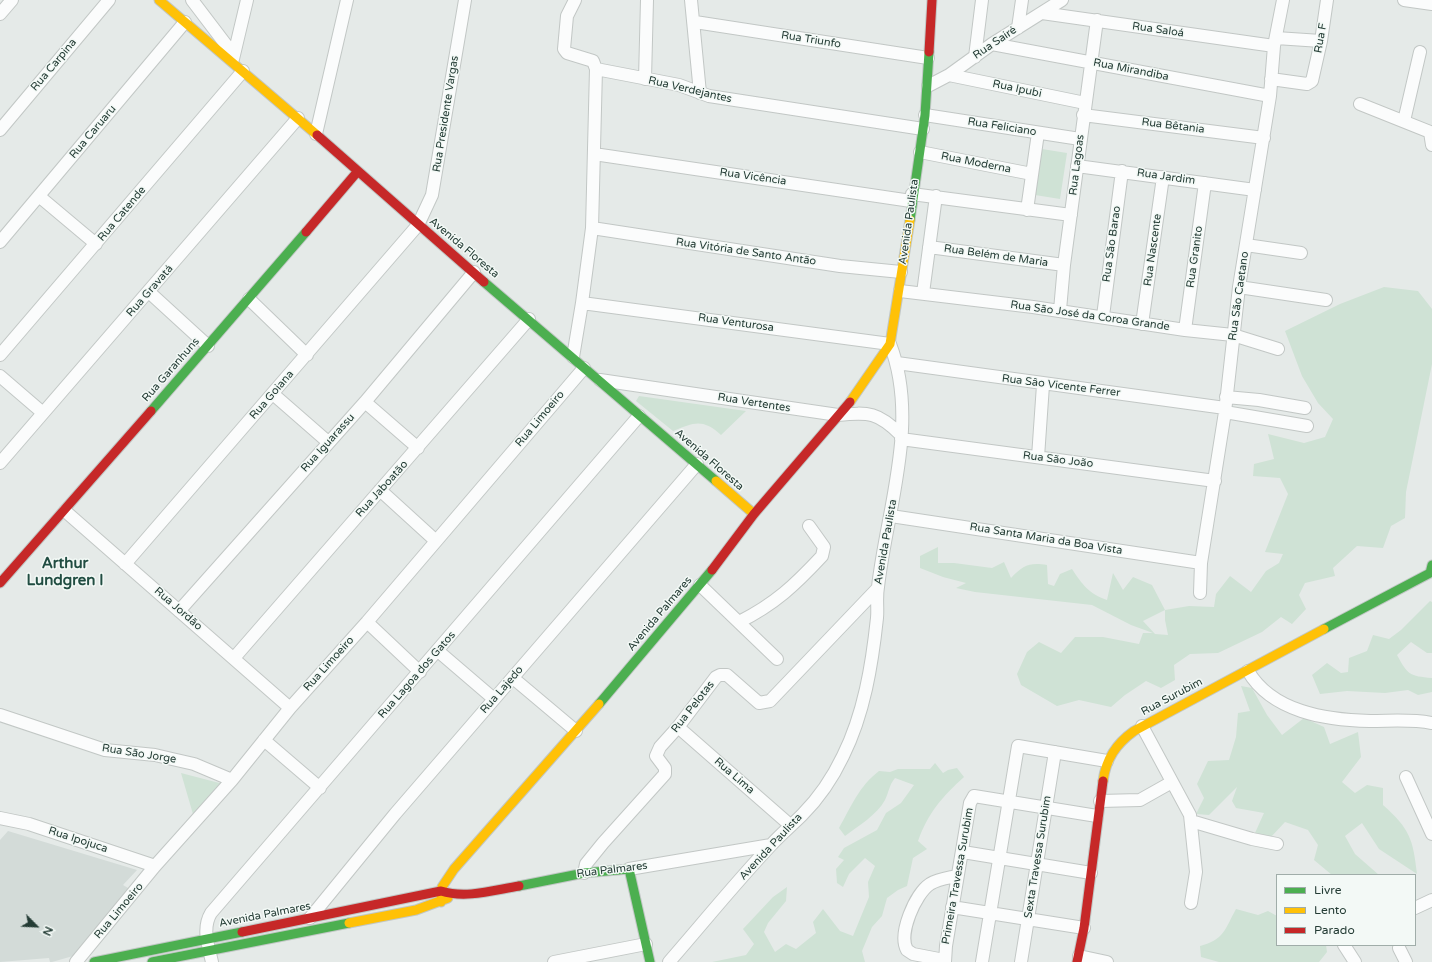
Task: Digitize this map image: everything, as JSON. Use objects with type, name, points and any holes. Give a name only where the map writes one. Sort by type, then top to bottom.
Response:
[{"type":"main road","name":"Avenida Floresta","points":[[159,0],[185,22],[233,58],[242,71],[298,118],[418,225],[754,514]]},
{"type":"main road","name":"Avenida Paulista","points":[[890,344],[900,291],[901,272],[925,115],[928,86],[928,58],[932,0]]},
{"type":"main road","name":"Rua Garanhuns","points":[[0,583],[65,511],[358,171]]},
{"type":"main road","name":"Avenida Palmares","points":[[152,962],[416,910],[441,902],[441,891],[449,876],[700,586],[754,514],[854,398],[890,344]]},
{"type":"main road","name":"Rua Surubim","points":[[1078,959],[1084,928],[1097,816],[1107,761],[1117,743],[1142,726],[1431,571]]},
{"type":"main road","name":"Rua Palmares","points":[[441,891],[453,895],[481,893],[584,873],[629,869]]},
{"type":"main road","points":[[629,869],[650,962]]},
{"type":"main road","name":"Avenida Palmares","points":[[94,962],[210,950],[310,918],[413,898],[441,891]]},
{"type":"main road","name":"Rua Palmares","points":[[441,902],[453,895]]},
{"type":"street","points":[[0,14],[12,0]]},
{"type":"street","name":"Rua Carpina","points":[[0,130],[109,0]]},
{"type":"street","points":[[192,0],[233,58]]},
{"type":"street","points":[[233,58],[247,0]]},
{"type":"street","points":[[316,134],[347,0]]},
{"type":"street","name":"Rua Presidente Vargas","points":[[418,225],[432,195],[465,0]]},
{"type":"street","name":"Rua Verdejantes","points":[[575,0],[568,16],[564,49],[567,53],[593,61],[596,69],[679,85],[700,93],[923,129]]},
{"type":"street","points":[[644,79],[647,0]]},
{"type":"street","points":[[691,0],[700,93]]},
{"type":"street","points":[[975,57],[982,0]]},
{"type":"street","points":[[1018,28],[1022,0]]},
{"type":"street","name":"Rua Sairé","points":[[928,86],[949,74],[992,44],[1062,0]]},
{"type":"street","name":"Rua São Caetano","points":[[1200,593],[1201,563],[1215,481],[1239,287],[1264,138],[1272,79],[1275,42],[1283,0]]},
{"type":"street","name":"Rua F","points":[[1272,79],[1306,84],[1312,81],[1321,41],[1327,0]]},
{"type":"street","points":[[1404,0],[1432,4]]},
{"type":"street","name":"Rua Saloá","points":[[1042,13],[1275,42],[1321,41]]},
{"type":"street","name":"Rua Lagoas","points":[[1060,310],[1064,264],[1096,20]]},
{"type":"street","name":"Rua Caruaru","points":[[0,242],[40,197],[185,22]]},
{"type":"street","name":"Rua Triunfo","points":[[694,22],[928,58]]},
{"type":"street","name":"Rua Mirandiba","points":[[992,44],[1270,96]]},
{"type":"street","points":[[1404,121],[1420,52]]},
{"type":"street","points":[[573,357],[592,228],[596,69]]},
{"type":"street","name":"Rua Catende","points":[[0,355],[242,71]]},
{"type":"street","name":"Rua Ipubi","points":[[949,74],[1085,103]]},
{"type":"street","points":[[1360,104],[1430,132],[1432,145]]},
{"type":"street","name":"Rua Feliciano","points":[[925,115],[1080,139]]},
{"type":"street","name":"Rua Bêtania","points":[[1083,115],[1264,138]]},
{"type":"street","name":"Rua Gravatá","points":[[0,463],[298,118]]},
{"type":"street","points":[[1027,210],[1038,133]]},
{"type":"street","name":"Rua Moderna","points":[[920,152],[1032,174]]},
{"type":"street","name":"Rua Vicência","points":[[594,154],[912,197],[936,196],[1071,215]]},
{"type":"street","name":"Rua Jardim","points":[[1077,166],[1255,190]]},
{"type":"street","name":"Rua São Barao","points":[[1102,316],[1122,171]]},
{"type":"street","name":"Rua Nascente","points":[[1142,324],[1163,177]]},
{"type":"street","name":"Rua Granito","points":[[1185,330],[1205,183]]},
{"type":"street","points":[[923,293],[936,196]]},
{"type":"street","points":[[40,197],[96,244]]},
{"type":"street","name":"Rua Goiana","points":[[126,564],[418,225]]},
{"type":"street","name":"Rua Vitória de Santo Antão","points":[[592,228],[840,266],[901,272]]},
{"type":"street","points":[[1246,245],[1301,253]]},
{"type":"street","name":"Rua Belém de Maria","points":[[929,247],[1064,264]]},
{"type":"street","name":"Rua Iguarassu","points":[[180,611],[364,402],[474,272]]},
{"type":"street","points":[[1239,287],[1326,300]]},
{"type":"street","name":"Rua São José da Coroa Grande","points":[[900,291],[1060,310],[1142,324],[1233,335],[1278,349]]},
{"type":"street","points":[[149,292],[208,346]]},
{"type":"street","points":[[249,299],[307,355]]},
{"type":"street","name":"Rua Venturosa","points":[[582,303],[890,344]]},
{"type":"street","name":"Rua Jaboatão","points":[[234,658],[529,319]]},
{"type":"street","name":"Avenida Paulista","points":[[669,962],[771,845],[802,815],[830,778],[843,756],[859,717],[865,695],[877,617],[877,589],[891,516],[901,437],[900,385],[897,363],[890,344]]},
{"type":"street","name":"Rua Sâo Vicente Ferrer","points":[[897,363],[1043,385],[1225,406]]},
{"type":"street","name":"Rua Limoeiro","points":[[76,962],[155,866],[232,780],[290,708],[366,622],[584,368]]},
{"type":"street","points":[[0,376],[43,413]]},
{"type":"street","name":"Rua Vertentes","points":[[600,380],[838,415],[868,414],[884,421],[901,437]]},
{"type":"street","points":[[1038,457],[1043,385]]},
{"type":"street","points":[[273,394],[328,442]]},
{"type":"street","points":[[1225,406],[1259,400],[1305,408]]},
{"type":"street","points":[[364,402],[418,448]]},
{"type":"street","points":[[1225,406],[1307,426]]},
{"type":"street","name":"Rua Lagoa dos Gatos","points":[[210,950],[206,928],[212,913],[639,416]]},
{"type":"street","name":"Rua São João","points":[[901,437],[1215,481]]},
{"type":"street","name":"Rua Lajedo","points":[[310,918],[395,814],[697,464]]},
{"type":"street","points":[[380,490],[436,541]]},
{"type":"street","name":"Rua Jordão","points":[[65,511],[290,708]]},
{"type":"street","name":"Rua Santa Maria da Boa Vista","points":[[891,516],[1201,563]]},
{"type":"street","points":[[739,622],[765,609],[786,593],[822,556],[824,547],[809,526]]},
{"type":"street","points":[[700,586],[777,659]]},
{"type":"street","name":"Rua Pelotas","points":[[584,873],[586,864],[603,843],[665,774],[665,768],[656,756],[657,752],[720,674],[727,675],[732,678],[759,703],[770,702],[877,589]]},
{"type":"street","points":[[366,622],[420,672]]},
{"type":"street","points":[[438,651],[494,699]]},
{"type":"street","points":[[1248,670],[1261,689],[1281,702],[1302,711],[1354,720],[1414,720],[1432,723]]},
{"type":"street","points":[[513,678],[576,731]]},
{"type":"street","name":"Rua São Jorge","points":[[0,715],[105,750],[166,757],[194,764],[232,780]]},
{"type":"street","points":[[1142,726],[1190,816],[1196,872],[1191,903]]},
{"type":"street","name":"Rua Lima","points":[[678,727],[790,825]]},
{"type":"street","points":[[264,740],[320,788]]},
{"type":"street","points":[[982,962],[1018,746],[1107,761]]},
{"type":"street","name":"Sexta Travessa Surubim","points":[[1021,962],[1055,752]]},
{"type":"street","points":[[1406,777],[1432,834]]},
{"type":"street","points":[[1100,801],[1140,800],[1172,782]]},
{"type":"street","name":"Primeira Travessa Surubim","points":[[945,961],[957,876],[970,803],[974,796],[1046,809],[1097,816]]},
{"type":"street","name":"Rua Ipojuca","points":[[0,818],[42,828],[155,866]]},
{"type":"street","points":[[1191,821],[1245,838],[1277,844]]},
{"type":"street","name":"Rua Palmares","points":[[629,869],[771,845]]},
{"type":"street","points":[[962,852],[1091,873]]},
{"type":"street","points":[[945,961],[909,952],[905,948],[906,932],[910,914],[917,897],[930,884],[957,876]]},
{"type":"street","points":[[1416,908],[1432,900]]},
{"type":"street","points":[[952,907],[1084,928]]},
{"type":"street","points":[[554,962],[646,944]]},
{"type":"street","points":[[1345,946],[1356,962]]},
{"type":"street","points":[[1399,948],[1406,962]]},
{"type":"street","points":[[1078,959],[1107,962]]},
{"type":"shaded area","points":[[8,831],[137,870],[123,885],[133,891],[80,954],[52,962],[50,962],[49,958],[0,962],[0,840]]},
{"type":"green space","points":[[1042,149],[1067,153],[1060,199],[1035,195]]},
{"type":"green space","points":[[1384,287],[1418,291],[1432,309],[1432,364],[1406,492],[1405,518],[1391,526],[1383,548],[1357,546],[1333,568],[1335,576],[1305,583],[1299,595],[1306,609],[1292,624],[1281,617],[1262,632],[1218,653],[1190,654],[1174,665],[1175,680],[1161,688],[1146,681],[1125,695],[1111,707],[1079,700],[1057,706],[1021,685],[1017,674],[1027,652],[1039,642],[1061,653],[1075,637],[1103,637],[1139,644],[1143,633],[1153,633],[1131,625],[1092,605],[975,592],[956,588],[966,583],[943,577],[920,568],[920,556],[938,547],[938,563],[954,563],[992,568],[1004,562],[1011,578],[1023,567],[1031,564],[1047,565],[1048,584],[1054,586],[1060,574],[1072,569],[1086,588],[1095,595],[1107,600],[1113,573],[1123,590],[1133,577],[1152,585],[1165,610],[1189,606],[1214,607],[1216,594],[1230,576],[1251,592],[1266,571],[1279,563],[1283,554],[1265,552],[1288,494],[1280,478],[1253,476],[1254,464],[1274,459],[1268,434],[1304,443],[1325,437],[1333,419],[1318,403],[1302,376],[1285,331],[1340,304]],"holes":[[[1165,610],[1168,635],[1155,634],[1143,621]]]},
{"type":"green space","points":[[639,396],[746,411],[721,435],[703,424],[692,424],[673,431],[636,401]]},
{"type":"green space","points":[[1430,601],[1432,602],[1432,653],[1427,653],[1411,642],[1397,655],[1404,667],[1410,673],[1432,678],[1432,692],[1418,695],[1408,690],[1385,693],[1347,691],[1320,694],[1312,675],[1327,663],[1341,673],[1348,672],[1349,658],[1367,651],[1373,635],[1389,639],[1401,630]]},
{"type":"green space","points":[[1241,686],[1252,688],[1267,715],[1282,735],[1304,718],[1324,727],[1330,744],[1358,732],[1361,757],[1342,782],[1355,793],[1367,785],[1383,788],[1383,805],[1399,821],[1409,835],[1414,852],[1417,874],[1379,849],[1362,823],[1345,836],[1355,854],[1378,874],[1331,874],[1314,860],[1318,845],[1308,830],[1285,822],[1271,837],[1255,833],[1264,813],[1236,808],[1232,801],[1237,787],[1209,815],[1196,814],[1204,798],[1197,784],[1208,761],[1229,760],[1236,737],[1238,713],[1250,711]]},
{"type":"green space","points":[[935,763],[943,773],[957,768],[964,777],[936,806],[926,822],[918,841],[927,849],[913,858],[907,886],[898,890],[887,898],[882,916],[872,927],[862,951],[865,962],[712,962],[746,955],[754,944],[743,929],[773,897],[787,887],[786,901],[768,923],[764,932],[775,952],[786,944],[796,949],[816,933],[813,922],[823,909],[840,931],[853,936],[869,897],[868,882],[875,866],[865,858],[849,874],[843,887],[837,883],[836,869],[844,860],[838,857],[844,848],[877,830],[886,813],[901,803],[914,785],[895,778],[890,786],[885,800],[877,811],[845,836],[839,828],[861,790],[879,771],[890,772],[898,769],[930,769]]},
{"type":"green space","points":[[181,773],[227,785],[195,821]]},
{"type":"green space","points":[[1236,909],[1258,915],[1268,911],[1276,915],[1276,946],[1326,946],[1327,952],[1319,962],[1219,962],[1201,957],[1200,946],[1208,944],[1219,937],[1226,928]]},
{"type":"traffic: fast","points":[[910,220],[925,115],[929,52]]},
{"type":"traffic: fast","points":[[151,411],[306,232]]},
{"type":"traffic: fast","points":[[484,282],[716,481]]},
{"type":"traffic: fast","points":[[1324,629],[1430,573],[1432,565]]},
{"type":"traffic: fast","points":[[599,704],[712,570]]},
{"type":"traffic: fast","points":[[519,886],[584,873],[629,869],[650,962]]},
{"type":"traffic: fast","points":[[152,962],[349,923]]},
{"type":"traffic: fast","points":[[94,962],[242,932]]},
{"type":"traffic: slow","points":[[159,0],[317,135]]},
{"type":"traffic: slow","points":[[850,402],[890,344],[910,220]]},
{"type":"traffic: slow","points":[[716,481],[754,514]]},
{"type":"traffic: slow","points":[[1103,781],[1109,759],[1122,741],[1134,731],[1324,629]]},
{"type":"traffic: slow","points":[[441,902],[442,887],[454,869],[599,704]]},
{"type":"traffic: slow","points":[[349,923],[416,910],[448,898]]},
{"type":"traffic: jam","points":[[929,52],[932,0]]},
{"type":"traffic: jam","points":[[317,135],[484,282]]},
{"type":"traffic: jam","points":[[306,232],[358,171]]},
{"type":"traffic: jam","points":[[712,570],[754,514],[850,402]]},
{"type":"traffic: jam","points":[[0,583],[151,411]]},
{"type":"traffic: jam","points":[[1077,962],[1084,928],[1103,781]]},
{"type":"traffic: jam","points":[[242,932],[441,891],[470,894],[519,886]]},
{"type":"district","name":"Arthur Lundgren I","points":[[65,572]]}]
